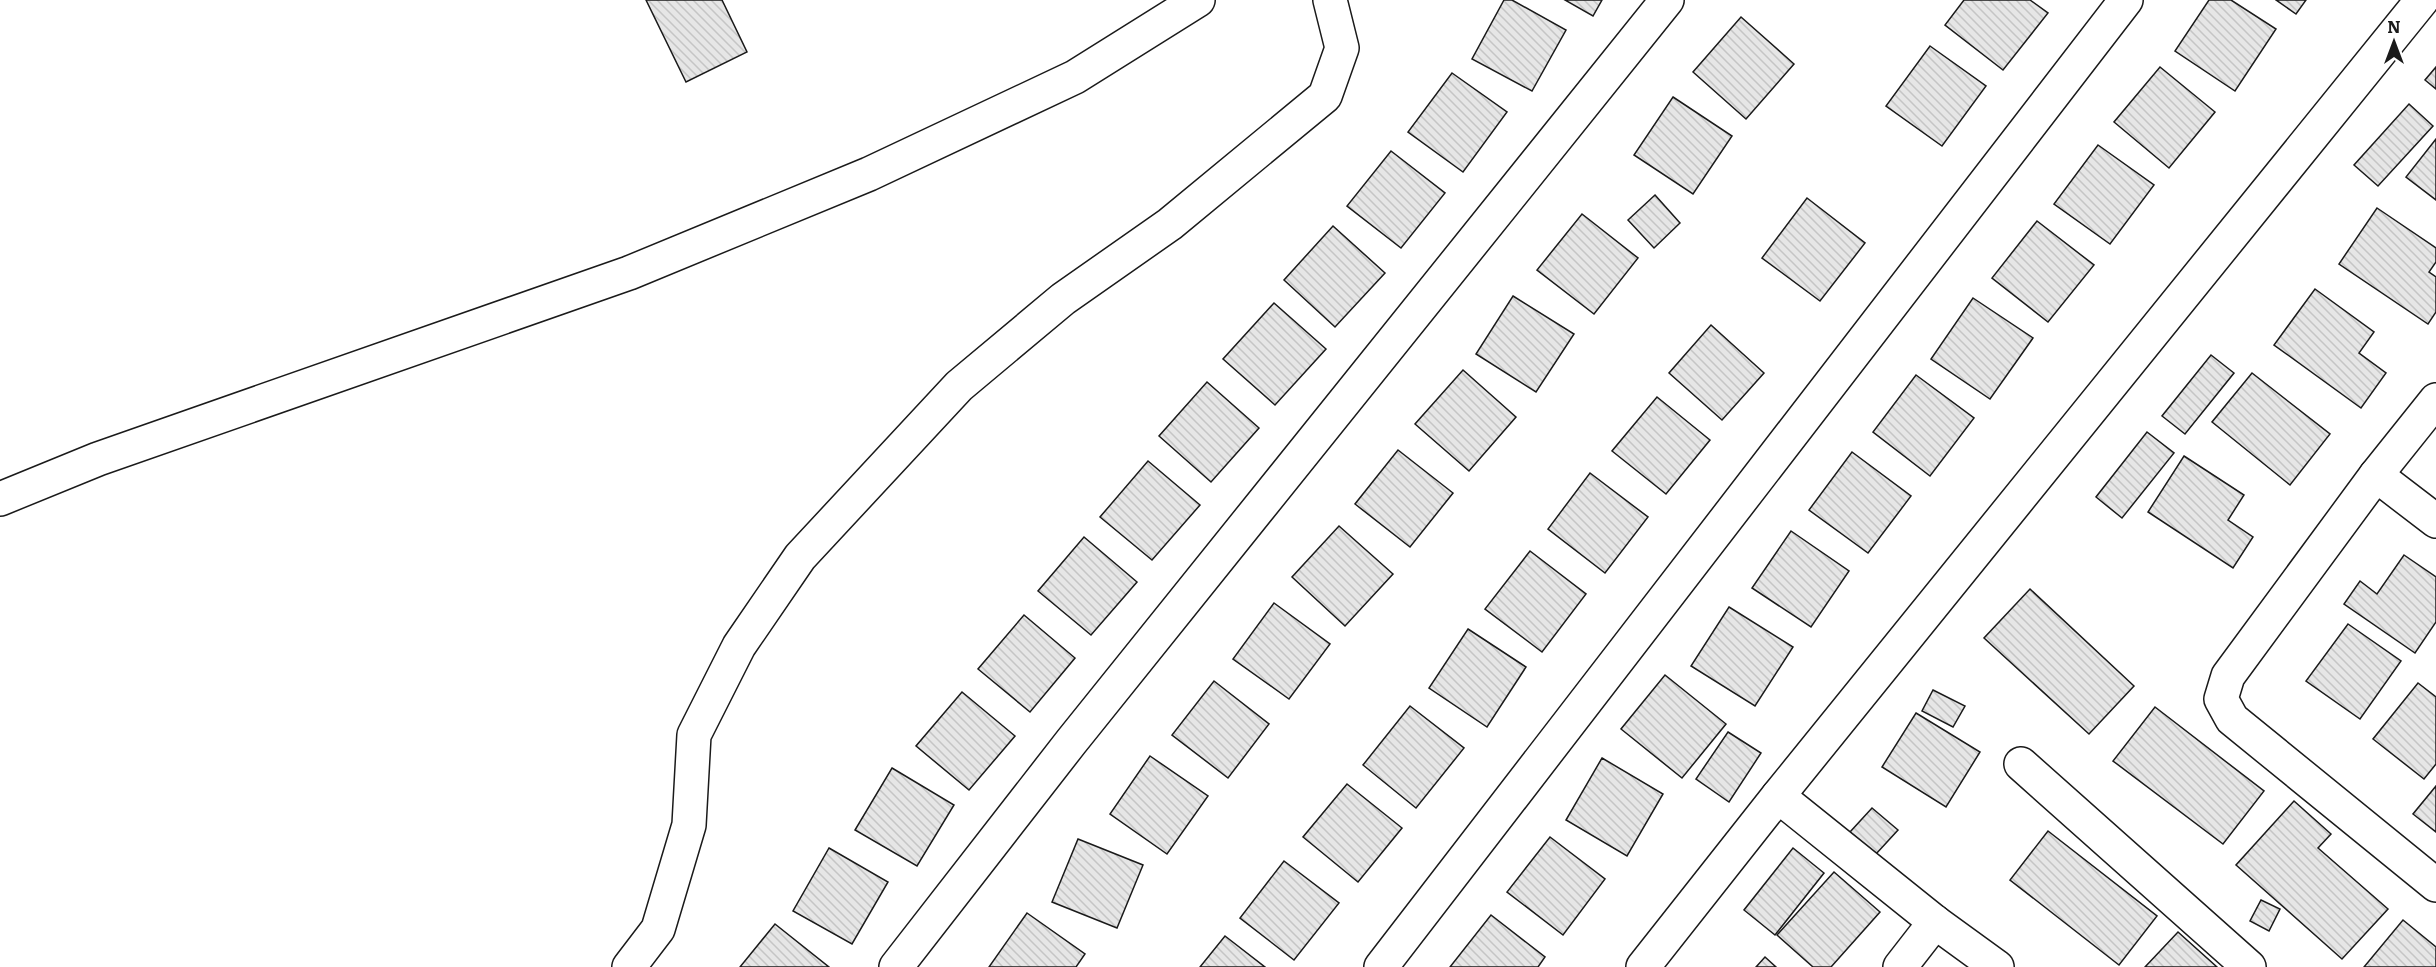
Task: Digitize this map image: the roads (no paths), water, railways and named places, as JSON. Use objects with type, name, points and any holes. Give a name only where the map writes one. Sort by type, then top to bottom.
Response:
[{"type":"street","points":[[0,499],[110,455],[629,273],[869,174],[1075,77],[1198,0]]},
{"type":"street","points":[[629,967],[658,929],[689,825],[694,735],[739,646],[800,557],[959,386],[1063,300],[1170,224],[1325,96],[1342,48],[1330,0]]},
{"type":"street","points":[[896,967],[1079,732],[1500,211],[1667,0]]},
{"type":"street","points":[[1381,967],[2126,0]]},
{"type":"street","points":[[1643,967],[1778,796],[2422,0]]},
{"type":"street","points":[[2436,400],[2376,475],[2228,676],[2221,699],[2232,719],[2436,885]]},
{"type":"street","points":[[2376,475],[2436,521]]},
{"type":"street","points":[[2020,764],[2249,967]]},
{"type":"street","points":[[1778,796],[1935,922],[1997,967]]},
{"type":"street","points":[[1900,967],[1935,922]]}]
